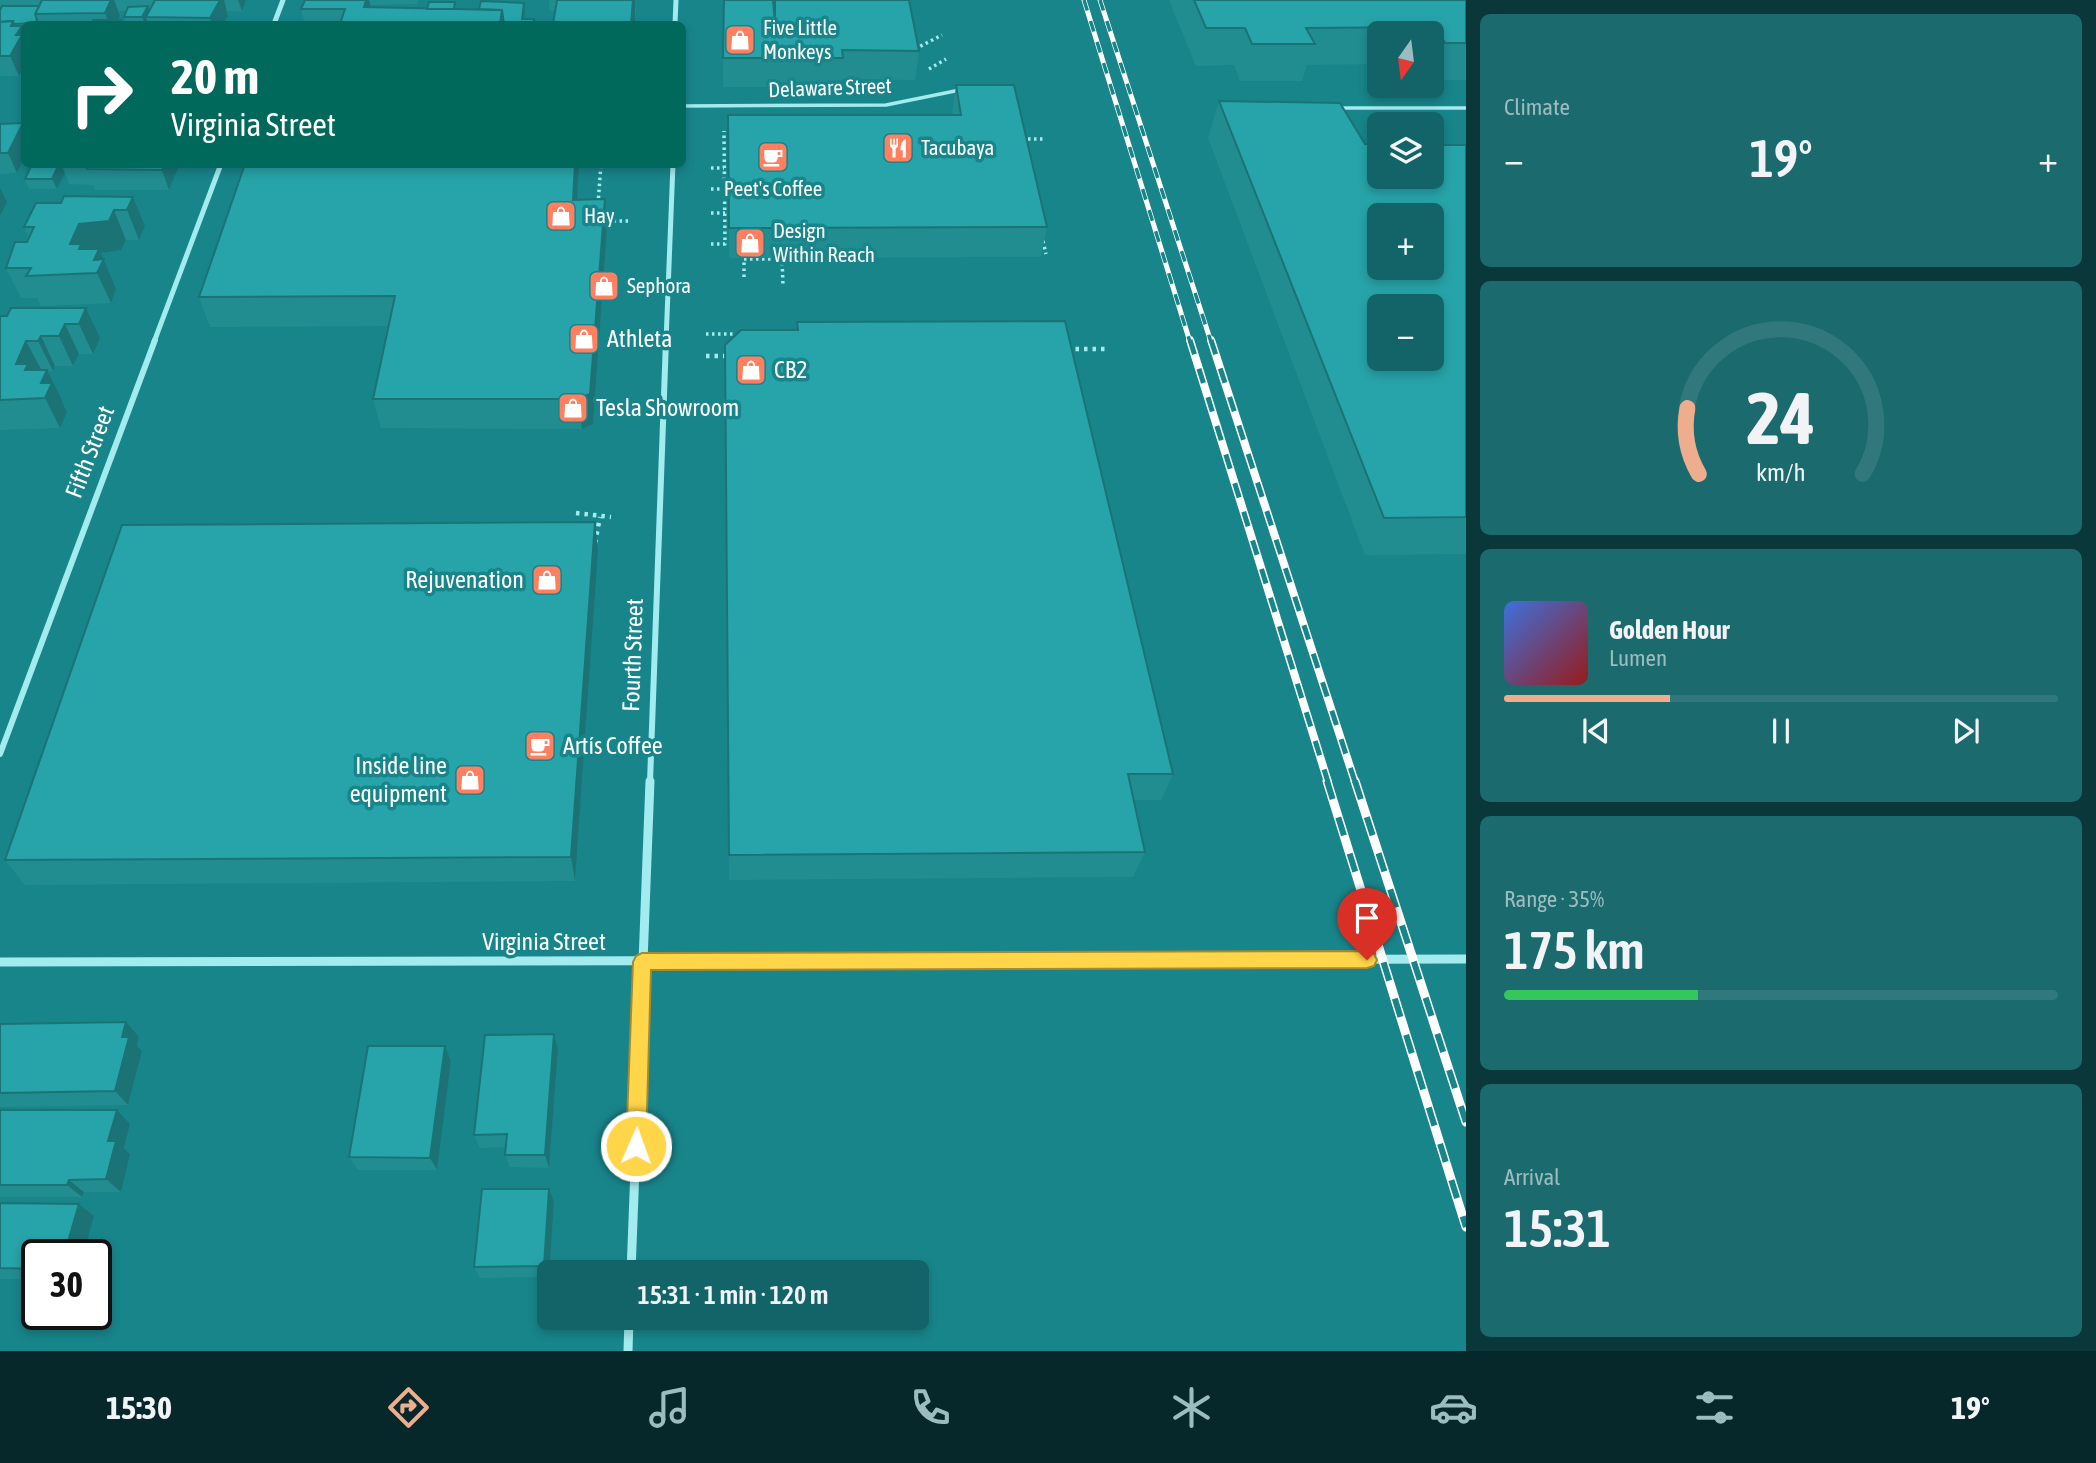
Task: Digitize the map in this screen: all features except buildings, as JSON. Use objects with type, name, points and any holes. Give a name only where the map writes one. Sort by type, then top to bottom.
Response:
[{"type":"street","points":[[275,21],[283,0]]},
{"type":"street","points":[[675,21],[676,0]]},
{"type":"street","name":"Fifth Street","points":[[0,754],[220,168]]},
{"type":"street","name":"Fourth Street","points":[[631,1260],[673,168]]},
{"type":"street","name":"Virginia Street","points":[[0,962],[1466,959]]},
{"type":"street","points":[[628,1351],[629,1330]]},
{"type":"lane","name":"Delaware Street","points":[[686,106],[877,106],[966,89]]},
{"type":"lane","points":[[1335,108],[1466,108]]},
{"type":"path","points":[[915,49],[942,35]]},
{"type":"path","points":[[928,69],[946,59]]},
{"type":"path","points":[[710,244],[725,244],[724,130]]},
{"type":"path","points":[[1025,144],[1019,137],[1045,139]]},
{"type":"path","points":[[601,168],[597,212],[611,221],[629,221]]},
{"type":"path","points":[[711,168],[725,168]]},
{"type":"path","points":[[711,190],[724,190]]},
{"type":"path","points":[[711,213],[725,213]]},
{"type":"path","points":[[1045,236],[1046,254]]},
{"type":"path","points":[[744,277],[744,259],[782,259],[783,285]]},
{"type":"path","points":[[706,334],[734,334],[743,339]]},
{"type":"path","points":[[1053,349],[1109,349]]},
{"type":"path","points":[[706,356],[738,356]]},
{"type":"path","points":[[576,513],[611,517]]},
{"type":"path","points":[[593,547],[600,517]]},
{"type":"railway","points":[[1084,0],[1190,342]]},
{"type":"railway","points":[[1100,0],[1211,342]]},
{"type":"railway","points":[[1190,340],[1328,782]]},
{"type":"railway","points":[[1211,340],[1355,782]]},
{"type":"railway","points":[[1327,781],[1466,1227]]},
{"type":"railway","points":[[1355,781],[1466,1122]]},
{"type":"place","name":"Five Little Monkeys","points":[[740,40]]},
{"type":"place","name":"Tacubaya","points":[[898,148]]},
{"type":"place","name":"Peet's Coffee","points":[[773,157]]},
{"type":"place","name":"Hay","points":[[561,216]]},
{"type":"place","name":"Design Within Reach","points":[[750,243]]},
{"type":"place","name":"Sephora","points":[[604,286]]},
{"type":"place","name":"Athleta","points":[[584,339]]},
{"type":"place","name":"CB2","points":[[751,370]]},
{"type":"place","name":"Tesla Showroom","points":[[573,408]]},
{"type":"place","name":"Rejuvenation","points":[[547,580]]},
{"type":"place","name":"Artís Coffee","points":[[540,746]]},
{"type":"place","name":"Inside line equipment","points":[[470,780]]},
{"type":"route","points":[[636,1146],[642,962],[1367,960]]}]
